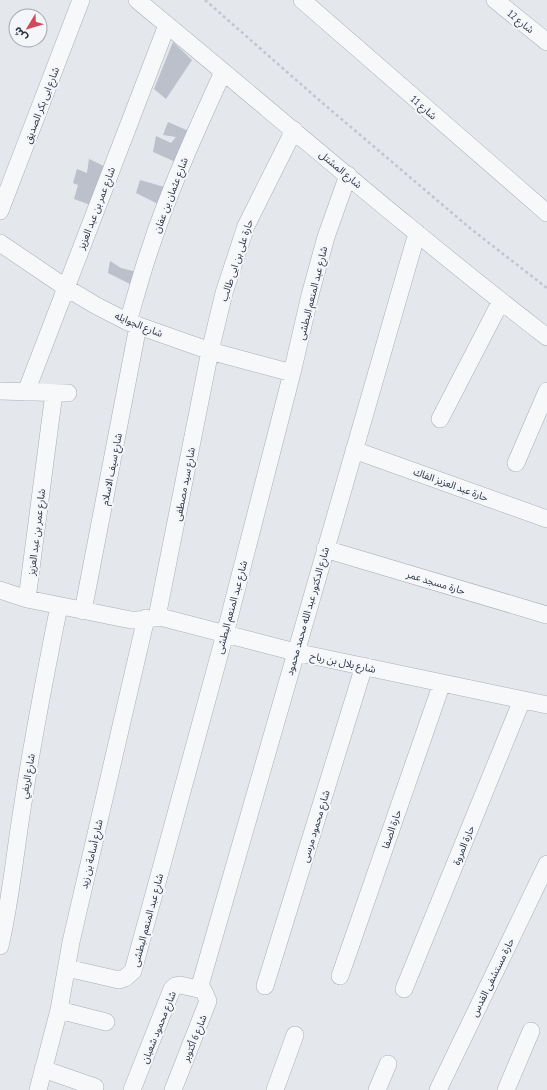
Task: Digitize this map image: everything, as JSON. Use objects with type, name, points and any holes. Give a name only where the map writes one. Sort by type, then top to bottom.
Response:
[{"type":"street","name":"شارع ابى بكر الصديق","points":[[0,211],[81,0]]},
{"type":"street","name":"شارع المشتل","points":[[137,0],[417,233],[547,337]]},
{"type":"street","name":"شارع 11","points":[[302,0],[547,213]]},
{"type":"street","name":"شارع 12","points":[[495,0],[547,42]]},
{"type":"street","name":"شارع عمر بن عبد العزيز","points":[[27,599],[61,393],[26,392],[65,287],[167,25]]},
{"type":"street","name":"شارع عثمان بن عفان","points":[[133,324],[149,252],[171,191],[196,130],[224,72]]},
{"type":"street","name":"حارة على بن ابى طالب","points":[[210,351],[224,293],[246,226],[294,130]]},
{"type":"street","name":"شارع عبد المنعم البطشى","points":[[67,968],[119,980],[125,978],[133,971],[224,634],[292,373],[310,294],[326,237],[348,175]]},
{"type":"street","name":"شارع الدكتور عبد الله محمد محمود","points":[[199,989],[417,233]]},
{"type":"street","name":"شارع الجوايله","points":[[0,243],[65,287],[95,305],[133,324],[210,351],[292,373]]},
{"type":"street","points":[[440,419],[501,301]]},
{"type":"street","name":"شارع سيف الاسلام","points":[[83,611],[133,324]]},
{"type":"street","name":"شارع سيد مصطفى","points":[[152,618],[210,351]]},
{"type":"street","points":[[0,391],[26,392]]},
{"type":"street","points":[[516,463],[547,391]]},
{"type":"street","name":"حارة عبد العزيز الفاك","points":[[354,450],[547,519]]},
{"type":"street","name":"حارة مسجد عمر","points":[[325,549],[547,615]]},
{"type":"street","name":"شارع بلال بن رباح","points":[[0,590],[27,599],[131,620],[137,621],[152,618],[295,652],[547,705]]},
{"type":"street","name":"شارع الريفي","points":[[0,946],[11,890],[38,710],[59,606]]},
{"type":"street","name":"شارع أسامة بن زيد","points":[[38,1090],[59,1010],[71,942],[152,618]]},
{"type":"street","name":"شارع محمود مرسى","points":[[265,986],[364,666]]},
{"type":"street","name":"حارة الصفا","points":[[340,976],[442,682]]},
{"type":"street","name":"حارة المروة","points":[[404,989],[522,700]]},
{"type":"street","name":"حارة مستشفى القدس","points":[[438,1090],[547,864]]},
{"type":"street","name":"شارع محمود شعبان","points":[[132,1090],[172,989],[175,986],[180,985],[199,989]]},
{"type":"street","name":"شارع 6 أكتوبر","points":[[173,1090],[207,1005],[206,994],[203,990],[199,989]]},
{"type":"street","points":[[59,1010],[106,1022]]},
{"type":"street","points":[[506,1090],[532,1031]]},
{"type":"street","points":[[275,1090],[295,1034]]},
{"type":"street","points":[[377,1090],[388,1064]]},
{"type":"street","points":[[44,1069],[95,1087]]},
{"type":"path","points":[[205,0],[319,100],[465,224],[547,288]]},
{"type":"building","points":[[173,42],[192,60],[166,99],[154,89]]},
{"type":"building","points":[[168,122],[191,132],[178,163],[153,152],[156,136],[171,143],[176,137],[163,135]]},
{"type":"building","points":[[89,159],[108,168],[96,207],[74,199],[78,185],[73,183],[77,169],[87,173]]},
{"type":"building","points":[[140,180],[168,188],[162,206],[136,193]]},
{"type":"building","points":[[110,261],[121,268],[133,271],[144,270],[138,288],[108,273]]}]
